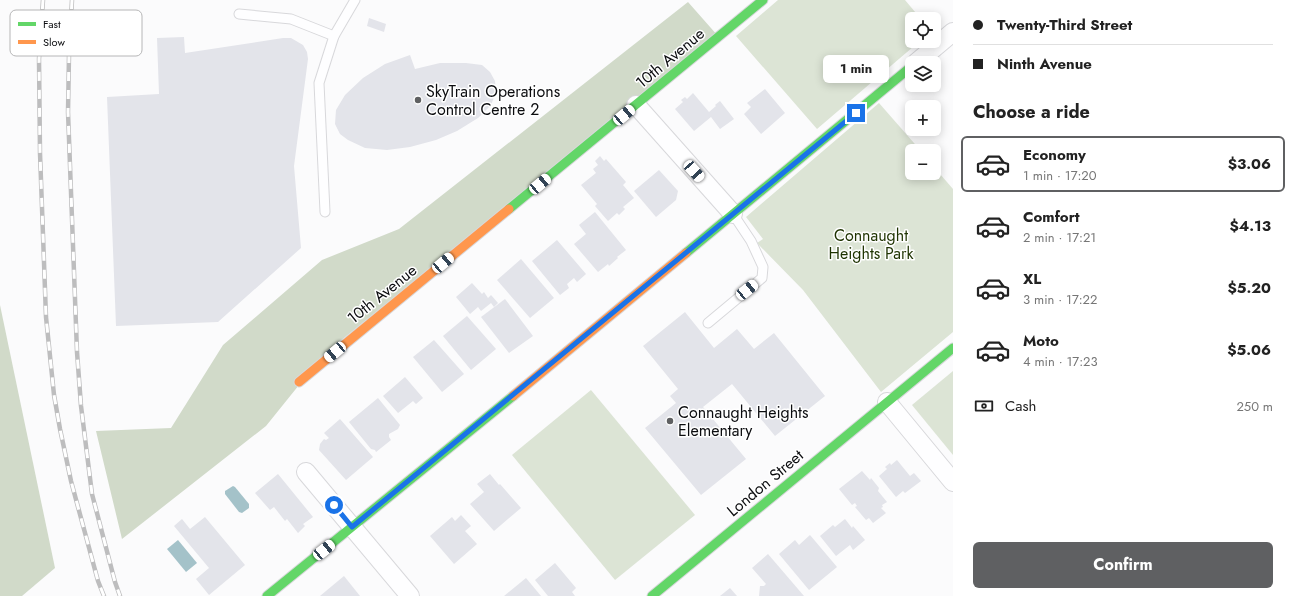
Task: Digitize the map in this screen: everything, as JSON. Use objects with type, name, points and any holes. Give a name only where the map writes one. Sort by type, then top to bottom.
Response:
[{"type":"street","name":"10th Avenue","points":[[299,382],[763,0]]},
{"type":"street","points":[[924,56],[953,32]]},
{"type":"street","points":[[267,596],[905,72]]},
{"type":"street","points":[[636,105],[733,214]]},
{"type":"street","name":"London Street","points":[[652,596],[953,348]]},
{"type":"street","points":[[887,402],[953,482]]},
{"type":"street","points":[[306,472],[410,596]]},
{"type":"lane","points":[[325,212],[319,84],[334,36],[355,0]]},
{"type":"lane","points":[[239,14],[292,19],[334,36]]},
{"type":"lane","points":[[708,323],[762,278],[763,267],[751,242],[733,214]]},
{"type":"green space","points":[[778,0],[905,0],[915,12],[905,12],[905,48],[912,48],[817,129],[736,36]]},
{"type":"green space","points":[[688,2],[718,36],[324,354],[266,426],[122,539],[96,431],[171,428],[223,345],[322,260],[399,229]]},
{"type":"green space","name":"Connaught Heights Park","points":[[879,103],[905,133],[905,136],[908,136],[915,144],[905,144],[905,180],[941,180],[941,175],[953,189],[953,332],[881,392],[803,290],[757,243],[763,239],[746,217]]},
{"type":"green space","points":[[0,305],[55,568],[22,596],[0,596]]},
{"type":"green space","points":[[953,371],[953,455],[912,405]]},
{"type":"green space","points":[[591,390],[695,515],[615,580],[512,455]]},
{"type":"water","points":[[233,486],[249,504],[249,508],[242,513],[239,512],[225,494],[225,491]]},
{"type":"water","points":[[178,540],[197,563],[186,572],[167,549]]},
{"type":"building","points":[[369,18],[386,24],[384,32],[367,26]]},
{"type":"building","points":[[184,37],[185,53],[283,38],[291,38],[303,45],[307,52],[308,59],[294,166],[301,248],[218,322],[116,326],[107,97],[159,94],[157,38]]},
{"type":"building","name":"SkyTrain Operations Control Centre 2","points":[[410,55],[415,69],[440,63],[466,63],[482,65],[490,72],[495,81],[496,92],[491,105],[478,118],[457,131],[436,140],[410,147],[387,150],[365,148],[348,140],[340,134],[335,124],[336,110],[345,95],[363,78],[385,64]]},
{"type":"building","points":[[765,89],[785,113],[761,134],[744,114],[751,107],[747,103]]},
{"type":"building","points":[[693,93],[709,112],[720,101],[734,119],[720,129],[711,117],[694,131],[675,109],[683,102],[681,100],[685,97],[687,99]]},
{"type":"building","points":[[600,156],[604,161],[606,159],[626,182],[623,185],[634,198],[623,207],[625,209],[619,215],[617,213],[608,221],[595,206],[597,204],[581,185],[596,173],[593,169],[598,165],[595,161]]},
{"type":"building","points":[[659,170],[678,191],[676,200],[656,217],[634,191]]},
{"type":"building","points":[[595,212],[626,250],[609,266],[608,264],[598,272],[574,244],[586,234],[579,225]]},
{"type":"building","points":[[557,240],[586,274],[577,282],[574,278],[567,284],[569,288],[560,295],[532,261]]},
{"type":"building","points":[[521,259],[554,298],[530,318],[497,280]]},
{"type":"building","points":[[472,283],[482,294],[484,292],[488,298],[491,295],[498,303],[494,307],[491,303],[481,311],[478,307],[470,314],[456,297]]},
{"type":"building","points":[[505,299],[533,336],[509,353],[481,317]]},
{"type":"building","points":[[685,312],[714,348],[737,329],[754,349],[774,333],[825,396],[775,436],[732,384],[703,407],[746,459],[701,495],[645,428],[676,403],[670,396],[678,389],[643,346]]},
{"type":"building","points":[[467,316],[496,349],[471,370],[443,336]]},
{"type":"building","points":[[434,340],[464,374],[442,392],[413,357]]},
{"type":"building","points":[[405,377],[423,398],[416,404],[413,401],[398,413],[383,396]]},
{"type":"building","points":[[378,398],[400,425],[398,429],[389,434],[391,440],[376,452],[375,450],[371,449],[349,422]]},
{"type":"building","points":[[340,419],[373,457],[346,480],[319,450],[320,444],[324,439],[326,440],[329,438],[324,433]]},
{"type":"building","points":[[897,460],[910,476],[914,473],[921,481],[905,493],[903,491],[896,497],[879,476],[887,469],[885,467],[890,463],[891,465]]},
{"type":"building","points":[[862,471],[870,480],[871,478],[879,488],[878,491],[887,502],[882,505],[883,507],[881,508],[886,513],[873,523],[869,518],[866,520],[855,507],[857,506],[855,503],[852,505],[839,489]]},
{"type":"building","points":[[278,474],[313,517],[303,524],[305,526],[298,533],[287,519],[285,521],[274,507],[270,510],[255,493]]},
{"type":"building","points":[[490,474],[521,508],[494,531],[470,504],[484,492],[477,484]]},
{"type":"building","points":[[461,515],[471,526],[465,531],[477,544],[454,564],[430,536],[452,517],[455,521]]},
{"type":"building","points":[[205,517],[245,565],[209,595],[196,579],[209,568],[174,526],[182,519],[190,529]]},
{"type":"building","points":[[845,519],[865,540],[853,550],[850,545],[836,556],[820,536],[833,525],[835,527]]},
{"type":"building","points":[[810,535],[837,567],[809,590],[779,554],[795,540],[799,545]]},
{"type":"building","points":[[768,554],[804,596],[759,596],[760,586],[764,586],[766,584],[752,568]]},
{"type":"building","points":[[555,563],[576,588],[572,592],[575,596],[548,596],[535,580]]},
{"type":"building","points":[[344,576],[360,596],[320,596]]},
{"type":"building","points":[[526,578],[541,596],[504,596]]},
{"type":"building","points":[[730,588],[737,596],[720,596]]},
{"type":"railway","points":[[42,10],[43,0]]},
{"type":"railway","points":[[71,10],[72,0]]},
{"type":"railway","points":[[39,56],[40,153],[46,317],[54,395],[71,481],[98,581],[104,596]]},
{"type":"railway","points":[[69,56],[68,112],[77,352],[81,406],[92,494],[120,596]]},
{"type":"traffic: fast","points":[[509,209],[763,0]]},
{"type":"traffic: fast","points":[[686,253],[905,72]]},
{"type":"traffic: fast","points":[[652,596],[953,348]]},
{"type":"traffic: fast","points":[[267,596],[513,396]]},
{"type":"traffic: slow","points":[[299,382],[509,209]]},
{"type":"traffic: slow","points":[[513,396],[686,253]]},
{"type":"place","name":"SkyTrain Operations Control Centre 2","points":[[418,100]]},
{"type":"place","name":"Connaught Heights Elementary","points":[[670,421]]},
{"type":"route","points":[[334,505],[352,527],[856,113]]}]
